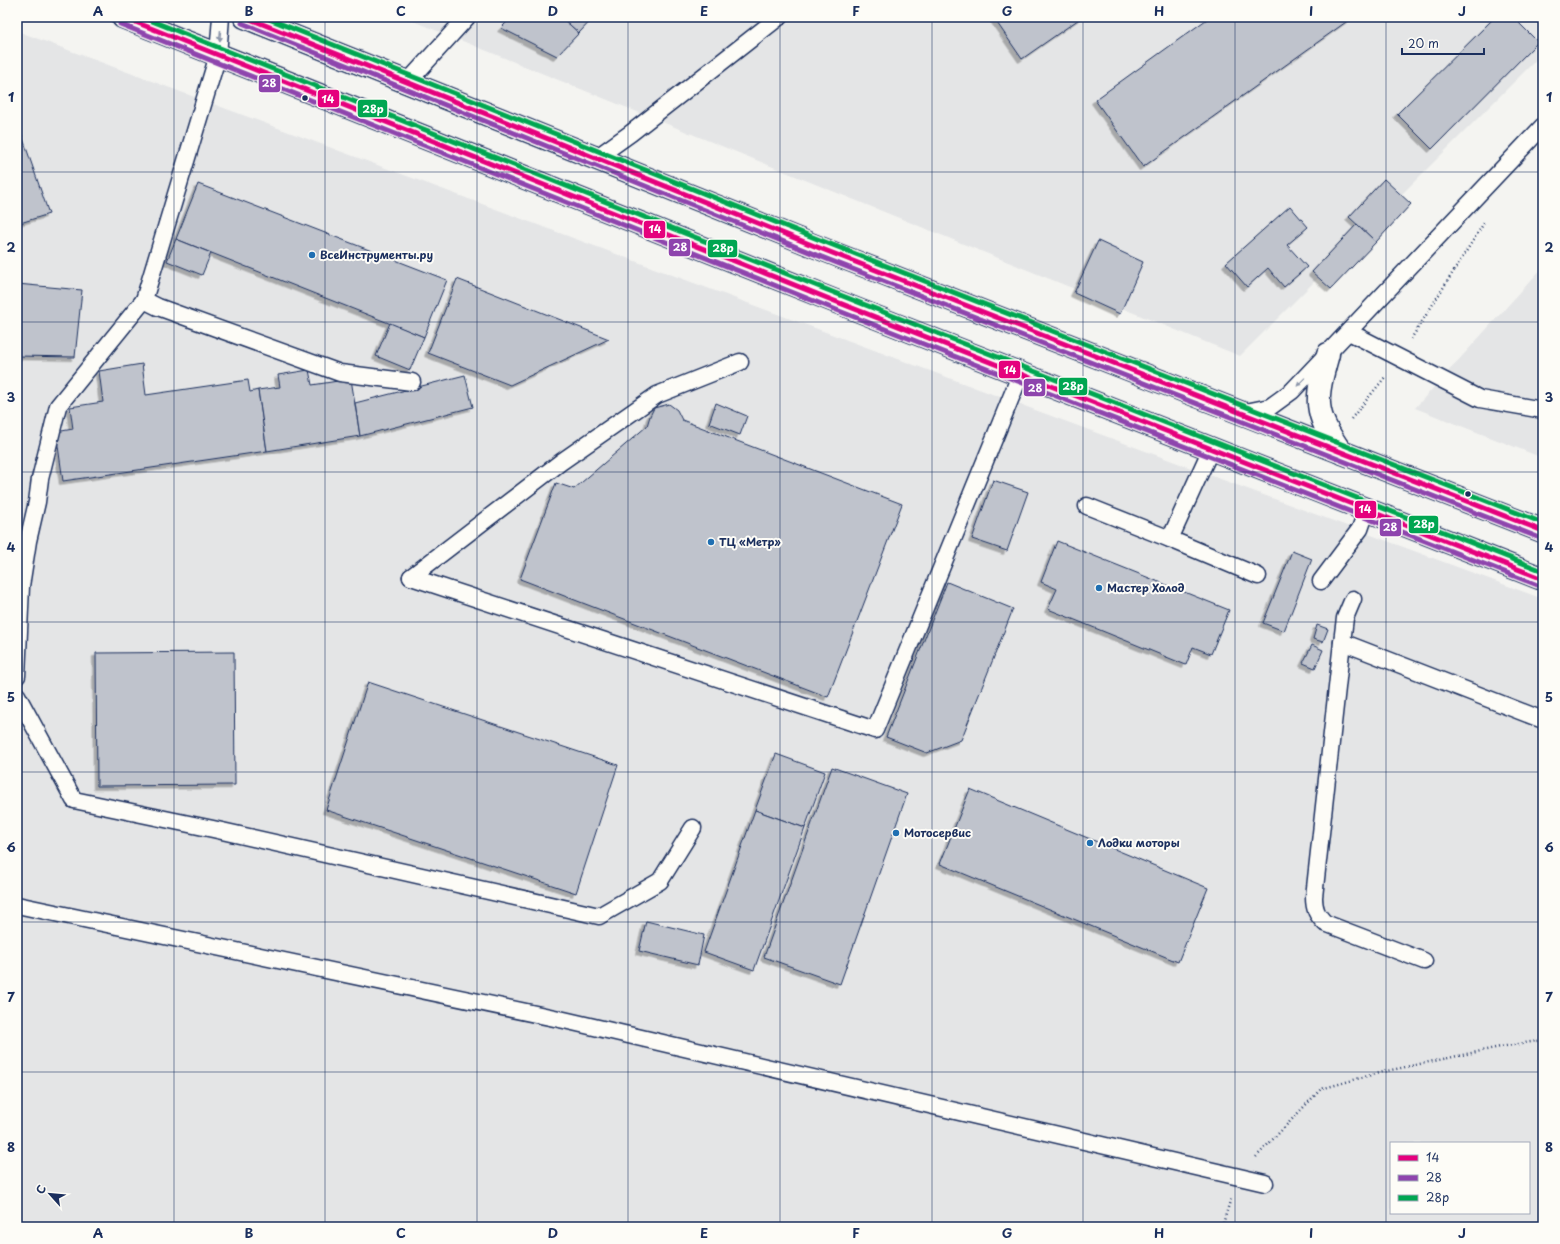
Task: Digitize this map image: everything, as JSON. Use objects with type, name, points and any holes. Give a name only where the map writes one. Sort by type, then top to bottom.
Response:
[{"type":"main road","points":[[123,17],[832,300],[1022,373],[1543,579]]},
{"type":"main road","points":[[245,17],[832,253],[1543,531]]},
{"type":"main road","points":[[1328,354],[1320,382],[1319,408],[1327,432],[1341,452]]},
{"type":"lane","points":[[17,676],[21,586],[40,479],[58,406],[144,300],[218,55],[221,17]]},
{"type":"lane","points":[[407,83],[467,17]]},
{"type":"lane","points":[[596,158],[631,133],[779,17]]},
{"type":"lane","points":[[1241,413],[1270,407],[1292,391],[1543,126]]},
{"type":"lane","points":[[144,300],[158,307],[340,373],[412,382]]},
{"type":"lane","points":[[1349,332],[1480,399],[1543,410]]},
{"type":"lane","points":[[740,362],[657,394],[561,462],[411,577],[875,730],[1022,373]]},
{"type":"lane","points":[[1170,539],[1211,449]]},
{"type":"lane","points":[[1087,506],[1258,576]]},
{"type":"lane","points":[[1321,581],[1360,529],[1367,509]]},
{"type":"lane","points":[[1354,599],[1345,618],[1314,897],[1315,910],[1325,923],[1424,961]]},
{"type":"lane","points":[[1342,642],[1543,720]]},
{"type":"lane","points":[[17,695],[74,800],[213,829],[599,916],[660,881],[693,828]]},
{"type":"lane","points":[[17,905],[564,1020],[1265,1183]]},
{"type":"path","points":[[1351,419],[1400,358],[1485,222]]},
{"type":"path","points":[[1222,1227],[1238,1176],[1321,1089],[1382,1072],[1500,1047],[1543,1040]]},
{"type":"shaded area","points":[[403,17],[1543,17],[1543,53],[1240,356]]},
{"type":"shaded area","points":[[17,31],[1543,599],[1543,1227],[17,1227]]},
{"type":"shaded area","points":[[1543,267],[1543,458],[1415,408]]},
{"type":"building","points":[[512,17],[561,17],[579,33],[557,56],[501,28]]},
{"type":"building","points":[[561,17],[594,17],[579,33]]},
{"type":"building","points":[[993,17],[1082,17],[1022,59]]},
{"type":"building","points":[[1210,17],[1353,17],[1143,167],[1095,100]]},
{"type":"building","points":[[1495,17],[1513,17],[1538,42],[1432,149],[1397,114]]},
{"type":"building","points":[[17,129],[20,130],[49,214],[17,224]]},
{"type":"building","points":[[1384,179],[1411,204],[1376,242],[1349,217]]},
{"type":"building","points":[[198,184],[447,280],[424,337],[176,239]]},
{"type":"building","points":[[1290,206],[1308,227],[1287,245],[1307,267],[1284,287],[1268,268],[1247,287],[1226,263]]},
{"type":"building","points":[[1357,224],[1376,242],[1331,289],[1312,272]]},
{"type":"building","points":[[176,239],[211,253],[202,275],[167,261]]},
{"type":"building","points":[[1098,241],[1143,262],[1120,314],[1074,293]]},
{"type":"building","points":[[457,279],[609,339],[510,385],[428,353]]},
{"type":"building","points":[[17,284],[82,290],[75,357],[17,356]]},
{"type":"building","points":[[390,323],[424,337],[410,370],[376,356]]},
{"type":"building","points":[[142,364],[146,395],[248,380],[250,392],[258,390],[267,451],[63,481],[56,432],[73,429],[70,407],[103,402],[99,371]]},
{"type":"building","points":[[309,370],[312,385],[351,379],[360,436],[267,451],[258,390],[280,387],[278,375]]},
{"type":"building","points":[[465,375],[473,407],[360,436],[355,403]]},
{"type":"building","points":[[716,403],[747,416],[740,435],[709,423]]},
{"type":"building","name":"ТЦ «Метр»","points":[[669,404],[677,410],[682,420],[902,504],[828,697],[520,579],[556,483],[574,489],[647,426],[654,408]]},
{"type":"building","points":[[993,480],[1028,492],[1007,551],[972,539]]},
{"type":"building","points":[[1057,541],[1229,610],[1211,654],[1193,647],[1186,665],[1048,609],[1057,589],[1041,582]]},
{"type":"building","points":[[1292,551],[1312,559],[1284,631],[1263,623]]},
{"type":"building","points":[[947,582],[1013,609],[961,740],[927,753],[886,737]]},
{"type":"building","points":[[1317,625],[1328,629],[1323,642],[1313,639]]},
{"type":"building","points":[[1312,645],[1323,650],[1315,668],[1303,663]]},
{"type":"building","points":[[234,652],[235,785],[97,786],[96,653]]},
{"type":"building","points":[[368,682],[618,765],[576,893],[326,810]]},
{"type":"building","points":[[776,754],[825,772],[805,828],[755,810]]},
{"type":"building","points":[[832,767],[907,794],[840,984],[764,957]]},
{"type":"building","points":[[970,789],[1208,888],[1178,962],[940,864]]},
{"type":"building","points":[[755,810],[805,828],[754,970],[704,952]]},
{"type":"building","points":[[646,921],[704,935],[698,965],[639,951]]},
{"type":"transit line","name":"14","points":[[123,17],[832,300],[1543,579]]},
{"type":"transit line","name":"28р","points":[[142,17],[835,293],[1543,571]]},
{"type":"transit line","name":"14","points":[[245,17],[817,247],[1543,531]]},
{"type":"transit line","name":"28р","points":[[264,17],[820,240],[1543,523]]},
{"type":"transit line","name":"28","points":[[242,23],[814,254],[1540,538]]},
{"type":"transit line","name":"28","points":[[120,24],[829,307],[1540,586]]},
{"type":"place","name":"ВсеИнструменты.ру","points":[[312,255]]},
{"type":"place","name":"ТЦ «Метр»","points":[[711,542]]},
{"type":"place","name":"Мастер Холод","points":[[1099,588]]},
{"type":"place","name":"Мотосервис","points":[[896,833]]},
{"type":"place","name":"Лодки моторы","points":[[1090,843]]}]
